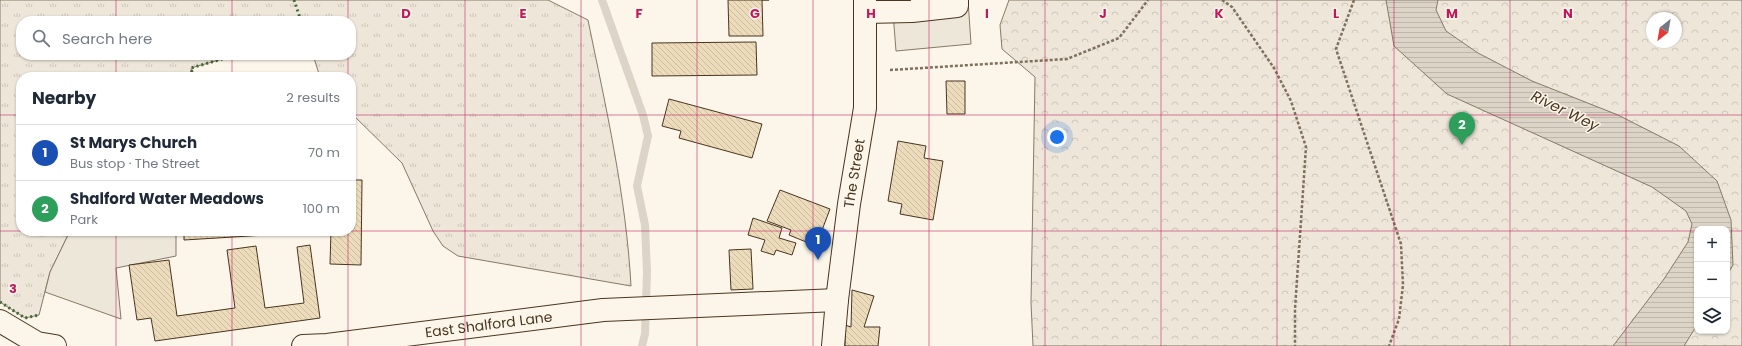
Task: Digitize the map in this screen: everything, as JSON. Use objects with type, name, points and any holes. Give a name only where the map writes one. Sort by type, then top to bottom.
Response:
[{"type":"street","points":[[866,6],[912,11],[957,6],[957,0]]},
{"type":"street","name":"The Street","points":[[833,346],[849,204],[866,108],[866,6]]},
{"type":"street","name":"East Shalford Lane","points":[[303,346],[327,345],[603,310],[837,300]]},
{"type":"street","points":[[0,321],[42,345]]},
{"type":"path","points":[[867,72],[1067,59],[1119,38],[1148,0]]},
{"type":"path","points":[[1222,0],[1232,7],[1274,68],[1291,101],[1306,147],[1295,309],[1295,346]]},
{"type":"path","points":[[1354,0],[1336,50],[1401,244],[1403,285],[1399,319],[1389,346]]},
{"type":"green space","points":[[0,0],[548,0],[588,20],[620,185],[625,218],[631,286],[458,256],[443,246],[433,231],[402,163],[356,118],[356,72],[318,72],[315,60],[356,60],[356,16],[16,16],[16,60],[219,60],[191,68],[192,72],[16,72],[16,236],[68,236],[50,272],[39,315],[25,318],[0,302]]},
{"type":"green space","points":[[1009,0],[1742,0],[1742,346],[1033,346],[1031,303],[1035,77],[1002,49],[1000,25]]},
{"type":"shaded area","points":[[892,0],[968,0],[971,44],[896,51]]},
{"type":"shaded area","points":[[68,236],[176,236],[176,256],[116,268],[121,319],[45,292],[50,272]]},
{"type":"water","name":"River Wey","points":[[1386,0],[1438,0],[1436,10],[1446,31],[1478,53],[1532,81],[1618,115],[1679,146],[1717,181],[1731,220],[1733,265],[1730,270],[1730,226],[1694,226],[1694,330],[1684,346],[1613,346],[1664,279],[1688,242],[1692,224],[1686,211],[1652,187],[1447,94],[1394,46]]},
{"type":"building","points":[[728,0],[762,0],[763,36],[729,36]]},
{"type":"building","points":[[756,42],[757,75],[652,76],[652,43]]},
{"type":"building","points":[[946,81],[965,81],[965,114],[947,114]]},
{"type":"building","points":[[669,99],[762,124],[752,158],[679,138],[681,131],[662,126]]},
{"type":"building","points":[[898,141],[926,146],[924,158],[943,161],[933,220],[900,214],[902,204],[888,201]]},
{"type":"building","points":[[356,180],[362,180],[361,265],[330,264],[331,236],[356,236]]},
{"type":"building","points":[[780,190],[830,209],[816,246],[789,235],[791,230],[767,221]]},
{"type":"building","points":[[753,218],[782,228],[779,238],[796,243],[792,255],[776,250],[774,255],[761,251],[765,240],[748,235]]},
{"type":"building","points":[[184,236],[250,236],[184,240]]},
{"type":"building","points":[[310,245],[320,318],[155,341],[151,318],[137,320],[129,265],[169,260],[177,316],[235,308],[227,250],[256,246],[265,308],[304,303],[297,247]]},
{"type":"building","points":[[751,249],[753,289],[731,290],[729,250]]},
{"type":"building","points":[[852,290],[874,296],[864,327],[880,327],[878,346],[845,346],[845,325],[851,327]]},
{"type":"waterway","points":[[602,0],[643,115],[648,136],[637,186],[645,225],[647,272],[645,334],[642,346]]},
{"type":"hedge","points":[[294,0],[299,16]]},
{"type":"hedge","points":[[192,72],[191,68],[219,60]]},
{"type":"hedge","points":[[0,302],[25,318],[39,315]]},
{"type":"place","name":"Shalford Water Meadows","points":[[1462,145]]},
{"type":"place","name":"St Marys Church","points":[[818,260]]}]
